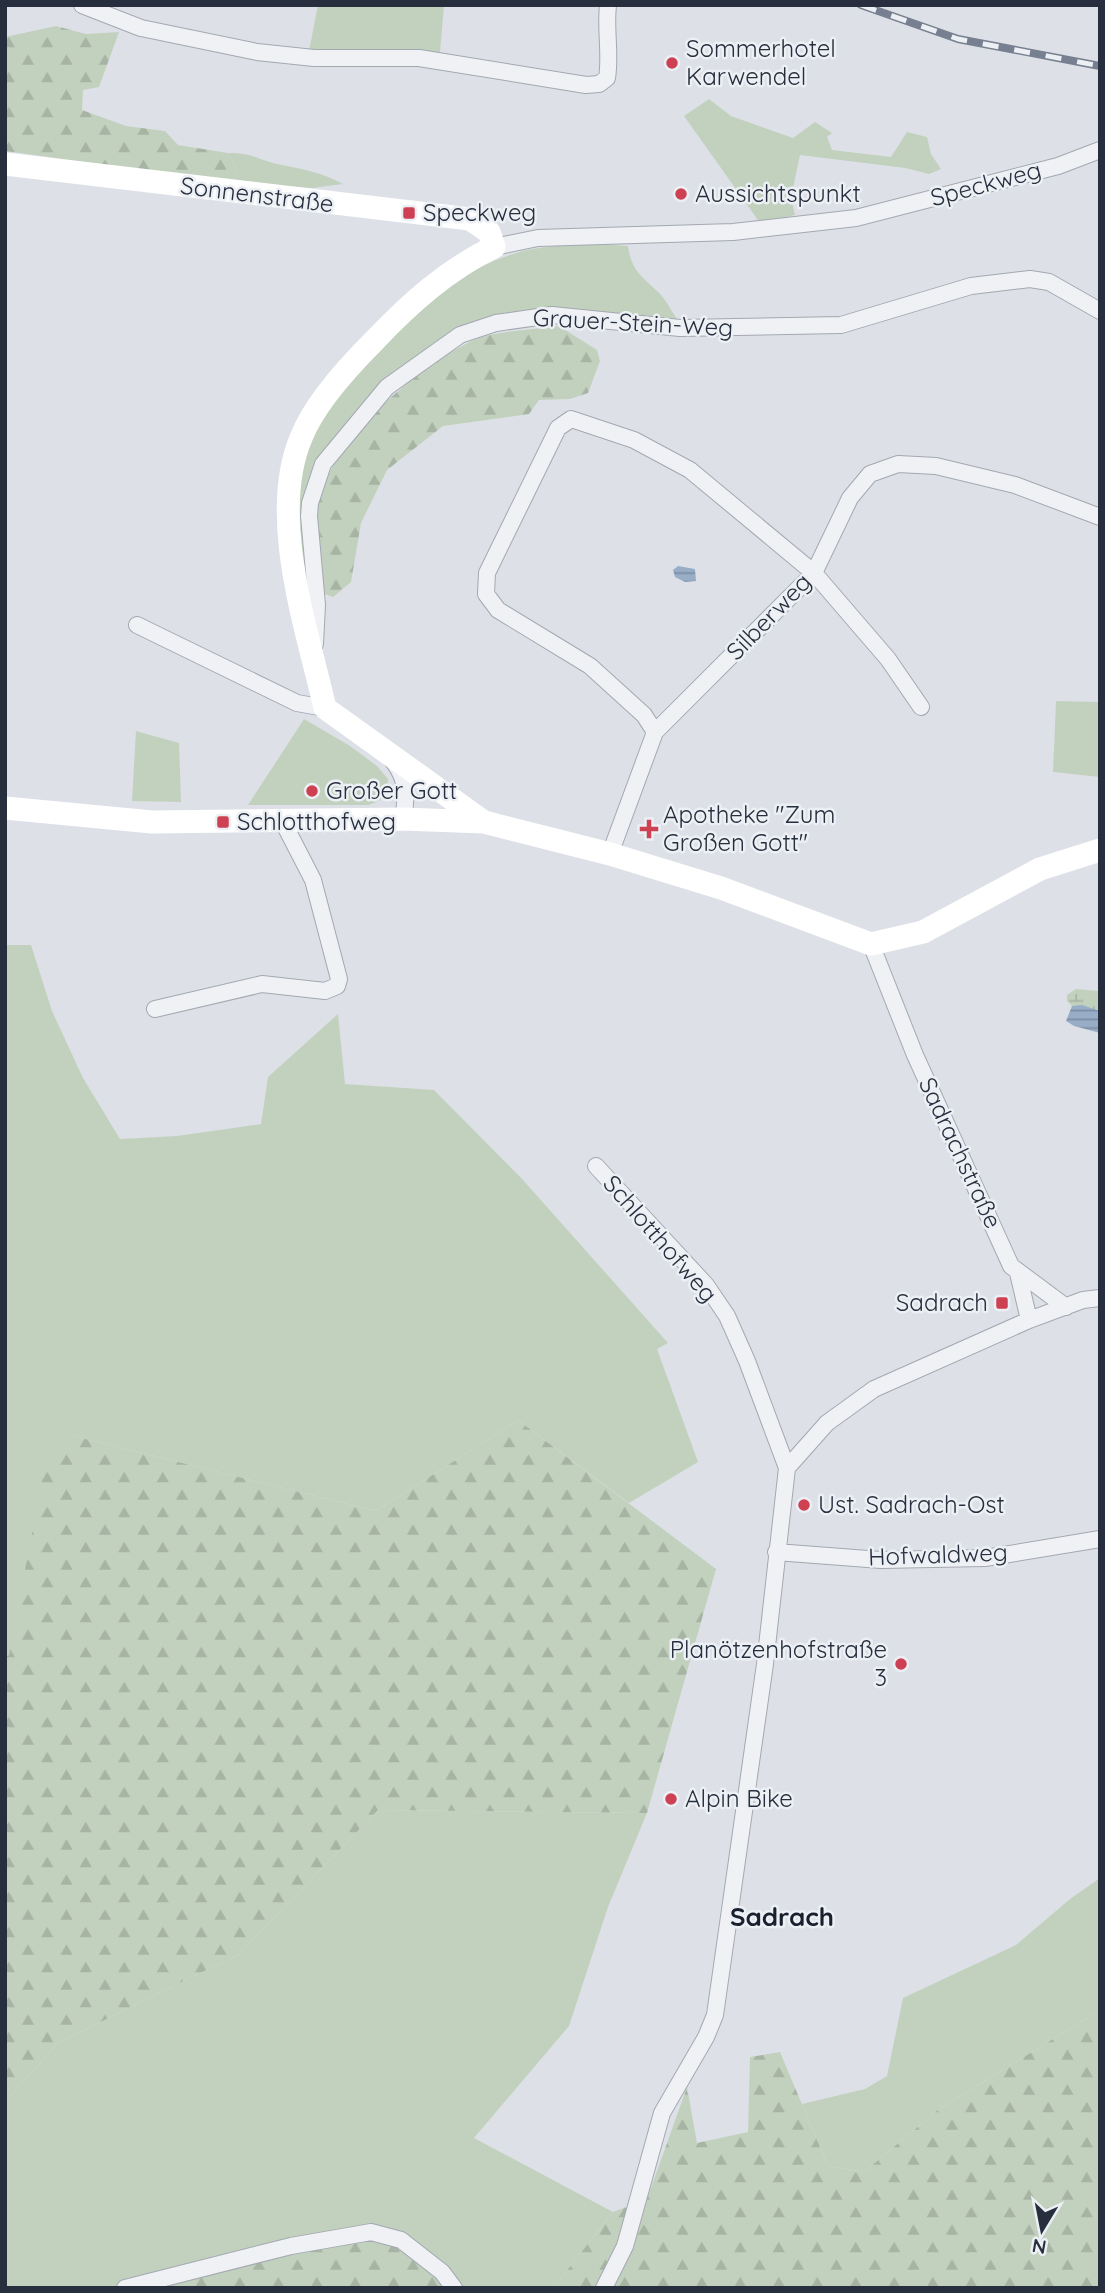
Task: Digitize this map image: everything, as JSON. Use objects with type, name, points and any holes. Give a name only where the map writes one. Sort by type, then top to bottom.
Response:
[{"type":"street","points":[[82,5],[141,28],[257,52],[314,58],[419,58],[586,85],[599,84],[607,78],[611,56],[606,22],[608,5]]},
{"type":"street","name":"Speckweg","points":[[325,708],[291,551],[289,491],[301,437],[341,374],[399,315],[462,263],[494,247],[538,238],[733,232],[856,218],[1058,166],[1100,150]]},
{"type":"street","name":"Sonnenstraße","points":[[5,164],[470,219],[489,232],[494,247]]},
{"type":"street","name":"Grauer-Stein-Weg","points":[[314,660],[317,605],[309,516],[313,490],[323,464],[387,387],[460,335],[496,323],[545,315],[680,328],[841,325],[971,286],[1030,279],[1049,282],[1100,311]]},
{"type":"street","points":[[655,732],[644,715],[590,666],[498,610],[486,594],[487,573],[558,428],[571,419],[634,439],[690,470],[814,573],[888,659],[920,707]]},
{"type":"street","name":"Silberweg","points":[[610,853],[655,732],[814,573],[855,489],[879,470],[898,464],[936,466],[1014,485],[1100,517]]},
{"type":"street","points":[[137,625],[297,703],[325,708],[484,822]]},
{"type":"street","points":[[388,753],[404,776],[407,794],[403,819]]},
{"type":"street","points":[[5,808],[152,822],[403,819],[484,822],[610,853],[761,902],[871,944],[923,932],[1040,869],[1100,850]]},
{"type":"street","points":[[155,1009],[262,984],[325,991],[337,986],[339,979],[313,880],[282,820]]},
{"type":"street","name":"Sadrachstraße","points":[[871,944],[915,1055],[1011,1266],[1066,1307]]},
{"type":"street","name":"Schlotthofweg","points":[[596,1166],[706,1285],[727,1317],[747,1361],[787,1468]]},
{"type":"street","points":[[1018,1273],[1029,1321]]},
{"type":"street","points":[[604,2288],[625,2246],[662,2113],[706,2037],[715,2015],[765,1664],[787,1468],[827,1423],[874,1389],[1029,1321],[1100,1298]]},
{"type":"street","name":"Hofwaldweg","points":[[776,1552],[881,1560],[985,1558],[1100,1539]]},
{"type":"street","points":[[125,2288],[291,2246],[371,2232],[401,2240],[442,2272],[454,2288]]},
{"type":"green space","points":[[318,5],[444,5],[440,52],[309,51]]},
{"type":"green space","points":[[56,26],[86,34],[119,32],[99,87],[83,90],[82,110],[126,126],[165,131],[178,145],[228,153],[238,172],[230,182],[5,151],[5,37]]},
{"type":"green space","points":[[709,99],[731,116],[793,138],[815,122],[832,133],[827,137],[832,150],[891,157],[907,132],[927,137],[931,154],[941,169],[929,174],[905,168],[800,155],[791,198],[795,215],[760,223],[684,116]]},
{"type":"green space","points":[[228,153],[249,155],[311,171],[343,184],[312,188],[230,182],[238,172]]},
{"type":"green space","points":[[587,243],[628,246],[636,269],[661,295],[677,319],[546,310],[515,312],[484,318],[449,334],[416,356],[392,375],[317,465],[311,578],[306,581],[299,518],[305,454],[313,433],[350,382],[401,329],[469,273],[522,251]]},
{"type":"green space","points":[[559,326],[597,350],[600,361],[588,393],[570,399],[539,400],[529,414],[443,426],[387,470],[361,523],[351,582],[333,597],[322,593],[314,532],[319,497],[331,470],[372,416],[424,370],[474,340],[505,332]]},
{"type":"green space","points":[[1056,701],[1100,702],[1100,777],[1053,772]]},
{"type":"green space","points":[[304,719],[350,746],[377,766],[388,779],[384,796],[368,805],[248,805]]},
{"type":"green space","points":[[136,731],[179,743],[181,802],[132,801]]},
{"type":"green space","points":[[5,945],[31,945],[52,1011],[83,1078],[120,1139],[177,1136],[261,1124],[268,1077],[338,1014],[345,1084],[434,1090],[523,1180],[668,1343],[657,1349],[698,1462],[629,1503],[518,1420],[376,1511],[70,1435],[9,1655],[5,1657]]},
{"type":"green space","points":[[1076,989],[1100,991],[1100,1011],[1072,1006],[1067,1001],[1067,995]]},
{"type":"green space","points":[[518,1420],[716,1569],[647,1813],[378,1810],[239,1954],[58,2043],[5,2102],[5,1657],[9,1655],[44,1469],[70,1435],[376,1511]]},
{"type":"green space","points":[[378,1810],[647,1813],[608,1907],[569,2026],[474,2138],[613,2212],[553,2288],[471,2288],[388,2242],[151,2288],[5,2288],[5,2102],[58,2043],[239,1954]]},
{"type":"green space","points":[[1100,1878],[1100,2010],[939,2109],[864,2172],[828,2166],[802,2104],[865,2089],[887,2076],[903,1998],[1016,1945],[1070,1899]]},
{"type":"green space","points":[[1100,2010],[1100,2288],[553,2288],[613,2212],[647,2199],[687,2087],[697,2143],[748,2132],[750,2057],[780,2052],[828,2166],[864,2172],[939,2109]]},
{"type":"green space","points":[[357,2239],[388,2241],[471,2288],[151,2288]]},
{"type":"water","points":[[678,566],[695,569],[696,581],[685,582],[675,577],[673,570]]},
{"type":"water","points":[[1082,1005],[1100,1011],[1100,1033],[1066,1021],[1072,1006]]},
{"type":"railway","points":[[861,5],[958,39],[1100,66]]},
{"type":"place","name":"Sommerhotel Karwendel","points":[[672,63]]},
{"type":"place","name":"Aussichtspunkt","points":[[681,194]]},
{"type":"place","name":"Speckweg","points":[[409,213]]},
{"type":"place","name":"Großer Gott","points":[[312,791]]},
{"type":"place","name":"Schlotthofweg","points":[[223,822]]},
{"type":"place","name":"Apotheke \"Zum Großen Gott\"","points":[[649,829]]},
{"type":"place","name":"Sadrach","points":[[1002,1303]]},
{"type":"place","name":"Ust. Sadrach-Ost","points":[[804,1505]]},
{"type":"place","name":"Planötzenhofstraße 3","points":[[901,1664]]},
{"type":"place","name":"Alpin Bike","points":[[671,1799]]},
{"type":"district","name":"Sadrach","points":[[782,1917]]}]
